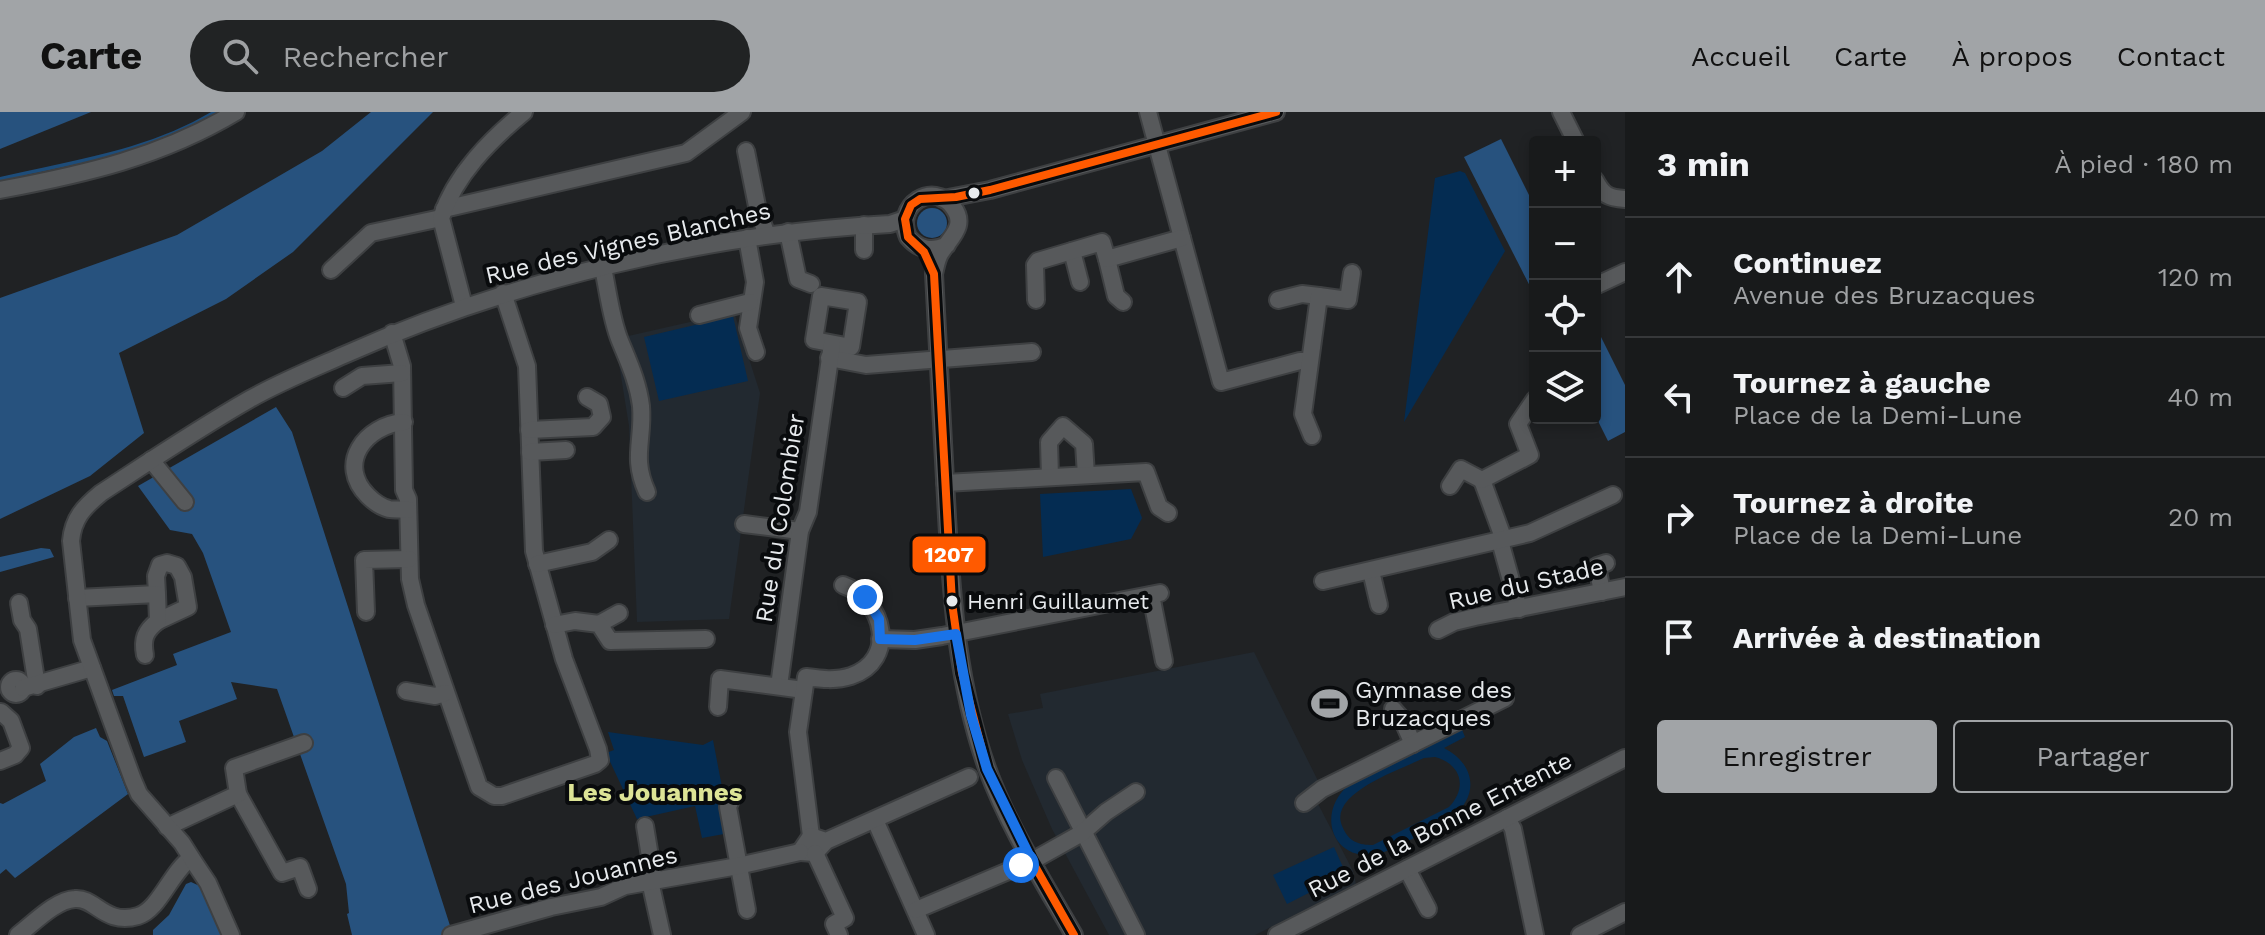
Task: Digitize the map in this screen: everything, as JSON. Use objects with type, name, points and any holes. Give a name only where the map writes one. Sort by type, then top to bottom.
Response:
[{"type":"street","points":[[0,190],[123,163],[160,150],[236,112]]},
{"type":"street","points":[[464,306],[442,214],[460,180],[497,134],[524,112]]},
{"type":"street","points":[[331,270],[371,233],[686,153],[742,112]]},
{"type":"street","points":[[1148,112],[1221,382],[1300,361],[1309,363]]},
{"type":"street","points":[[943,199],[990,190],[1276,112]]},
{"type":"street","points":[[1561,112],[1573,136]]},
{"type":"street","points":[[746,151],[758,211],[767,235]]},
{"type":"street","points":[[990,190],[971,200],[958,219],[955,235],[939,254],[934,274],[956,634],[971,715],[987,769],[1032,861],[1074,935]]},
{"type":"street","points":[[1601,192],[1608,198],[1625,199]]},
{"type":"street","points":[[947,245],[935,250],[920,247],[912,242],[900,224],[910,207],[919,199],[931,196],[943,199],[953,207],[958,219]]},
{"type":"street","name":"Rue des Vignes Blanches","points":[[231,935],[208,883],[136,788],[82,640],[71,541],[75,521],[101,493],[252,398],[392,333],[464,306],[603,268],[747,238],[900,224]]},
{"type":"street","points":[[864,225],[864,250]]},
{"type":"street","points":[[788,232],[798,279],[811,284]]},
{"type":"street","points":[[747,238],[755,282],[748,328],[756,352]]},
{"type":"street","points":[[1107,259],[1182,238]]},
{"type":"street","points":[[1036,300],[1035,265],[1038,261],[1102,242],[1116,296],[1123,302]]},
{"type":"street","points":[[920,247],[934,274]]},
{"type":"street","points":[[1072,251],[1080,282]]},
{"type":"street","points":[[603,268],[620,341],[632,366],[641,405],[637,454],[640,477],[647,492]]},
{"type":"street","points":[[1601,283],[1625,272]]},
{"type":"street","points":[[1278,300],[1302,294],[1348,300],[1352,273]]},
{"type":"street","points":[[392,333],[402,373],[404,490],[416,605],[479,787],[486,793],[502,796],[600,760],[564,659],[534,551],[527,366],[503,293]]},
{"type":"street","points":[[1312,436],[1303,414],[1319,296]]},
{"type":"street","points":[[699,315],[750,302]]},
{"type":"street","name":"Rue du Colombier","points":[[779,686],[800,531],[808,512],[831,351],[866,365],[1032,352]]},
{"type":"street","points":[[343,388],[362,376],[402,373]]},
{"type":"street","points":[[529,430],[593,427],[602,417],[599,404],[587,397]]},
{"type":"street","points":[[1482,480],[1530,455],[1518,424],[1529,408]]},
{"type":"street","points":[[404,422],[376,429],[364,439],[357,451],[354,468],[358,486],[374,502],[388,509],[408,510]]},
{"type":"street","points":[[1050,477],[1049,442],[1063,426],[1084,444],[1086,475]]},
{"type":"street","points":[[530,452],[566,450]]},
{"type":"street","points":[[151,460],[185,502]]},
{"type":"street","points":[[1450,486],[1461,469],[1482,480],[1502,540],[1519,609]]},
{"type":"street","points":[[945,483],[1146,472],[1159,507],[1168,513]]},
{"type":"street","points":[[1323,581],[1502,540],[1549,526],[1613,495]]},
{"type":"street","points":[[744,524],[800,531]]},
{"type":"street","points":[[537,564],[592,552],[609,540]]},
{"type":"street","points":[[366,612],[364,560],[409,559]]},
{"type":"street","points":[[145,655],[144,635],[158,621],[188,607],[183,577],[177,566],[167,563],[160,565],[156,576],[158,621]]},
{"type":"street","points":[[1602,592],[1597,566],[1606,563]]},
{"type":"street","points":[[1371,571],[1379,605]]},
{"type":"street","points":[[718,707],[720,679],[779,686],[852,675],[863,670],[877,651],[879,619],[871,604],[857,590],[843,585]]},
{"type":"street","name":"Rue du Stade","points":[[1438,630],[1454,622],[1625,587]]},
{"type":"street","points":[[77,598],[157,594]]},
{"type":"street","points":[[880,639],[915,640],[956,634],[1156,594],[1164,661]]},
{"type":"street","points":[[0,761],[15,755],[21,748],[11,721],[0,713],[17,686],[28,629],[22,620],[19,603]]},
{"type":"street","points":[[554,625],[575,621],[599,624],[619,613]]},
{"type":"street","points":[[599,624],[610,641],[706,639]]},
{"type":"street","points":[[17,686],[92,668]]},
{"type":"street","points":[[805,683],[798,732],[814,849],[845,918],[834,924],[839,935]]},
{"type":"street","points":[[406,691],[435,696],[445,693]]},
{"type":"street","points":[[1304,803],[1322,789],[1505,698]]},
{"type":"street","points":[[1393,709],[1402,719],[1413,744]]},
{"type":"street","points":[[304,743],[234,768],[238,794],[282,873],[300,867],[308,889]]},
{"type":"street","name":"Rue de la Bonne Entente","points":[[1277,935],[1407,869],[1516,827],[1625,758]]},
{"type":"street","name":"Rue des Jouannes","points":[[451,935],[511,927],[625,886],[814,849],[969,777]]},
{"type":"street","points":[[1056,778],[1136,935]]},
{"type":"street","points":[[916,910],[1032,861],[1082,833],[1136,792]]},
{"type":"street","points":[[167,827],[238,794]]},
{"type":"street","points":[[733,795],[728,807],[747,910]]},
{"type":"street","points":[[875,820],[916,910],[921,933]]},
{"type":"street","points":[[645,826],[662,935]]},
{"type":"street","points":[[1516,827],[1535,935]]},
{"type":"street","points":[[18,935],[60,904],[75,898],[109,916],[139,916],[150,908],[178,869],[191,858]]},
{"type":"street","points":[[1407,869],[1428,909]]},
{"type":"street","points":[[1580,935],[1625,912]]},
{"type":"shaded area","points":[[0,112],[91,112],[0,149]]},
{"type":"shaded area","points":[[371,112],[433,112],[293,252],[226,299],[119,353],[144,433],[90,476],[0,519],[0,298],[177,235],[322,151]]},
{"type":"shaded area","points":[[1501,139],[1529,195],[1529,284],[1464,157]]},
{"type":"shaded area","points":[[1460,171],[1465,173],[1505,251],[1404,422],[1435,178]]},
{"type":"shaded area","points":[[932,208],[942,213],[947,223],[942,233],[932,238],[922,233],[917,223],[922,213]]},
{"type":"shaded area","points":[[734,312],[760,393],[729,619],[637,622],[629,426],[615,339]]},
{"type":"shaded area","points":[[733,316],[748,381],[659,401],[644,337]]},
{"type":"shaded area","points":[[1601,337],[1625,385],[1625,432],[1608,441],[1600,424]]},
{"type":"shaded area","points":[[276,407],[292,432],[453,935],[352,935],[347,914],[346,884],[277,689],[231,682],[237,699],[179,721],[186,742],[144,757],[123,696],[114,696],[112,690],[177,665],[173,654],[231,632],[203,553],[192,534],[170,530],[138,486]]},
{"type":"shaded area","points":[[1131,489],[1142,518],[1131,539],[1043,557],[1040,494]]},
{"type":"shaded area","points":[[41,548],[50,549],[54,557],[0,572],[0,557]]},
{"type":"shaded area","points":[[1254,652],[1324,793],[1316,800],[1353,871],[1356,884],[1255,935],[1109,935],[1052,829],[1022,760],[1008,714],[1043,708],[1040,694]]},
{"type":"shaded area","points":[[1461,727],[1465,737],[1444,748],[1468,771],[1470,790],[1467,799],[1452,817],[1401,845],[1373,855],[1358,854],[1338,841],[1331,819],[1340,794],[1351,783]],"holes":[[[1424,758],[1444,760],[1456,771],[1460,784],[1449,807],[1373,845],[1348,837],[1340,816],[1354,794],[1383,776]]]},
{"type":"shaded area","points":[[96,728],[100,737],[107,741],[128,794],[15,878],[6,869],[0,874],[0,803],[46,781],[40,764],[74,737]]},
{"type":"shaded area","points":[[608,732],[703,745],[713,740],[726,808],[721,810],[724,834],[702,838],[695,806],[637,819],[606,753],[614,750]]},
{"type":"shaded area","points":[[1334,847],[1346,874],[1287,904],[1273,875]]},
{"type":"shaded area","points":[[191,882],[202,887],[223,935],[153,935],[153,930],[169,915],[186,884]]},
{"type":"waterway","points":[[0,179],[138,146],[190,126],[215,112]]},
{"type":"transit line","name":"1207","points":[[1074,935],[1032,861],[987,769],[962,673],[952,603],[934,274],[924,252],[908,237],[905,219],[911,205],[920,199],[956,197],[990,190],[1276,112]]},
{"type":"place","name":"Henri Guillaumet","points":[[952,601]]},
{"type":"place","name":"Gymnase des Bruzacques","points":[[1329,704]]},
{"type":"district","name":"Les Jouannes","points":[[655,792]]},
{"type":"route","points":[[865,597],[879,619],[880,639],[915,640],[956,634],[971,715],[987,769],[1032,861],[1021,865]]}]
